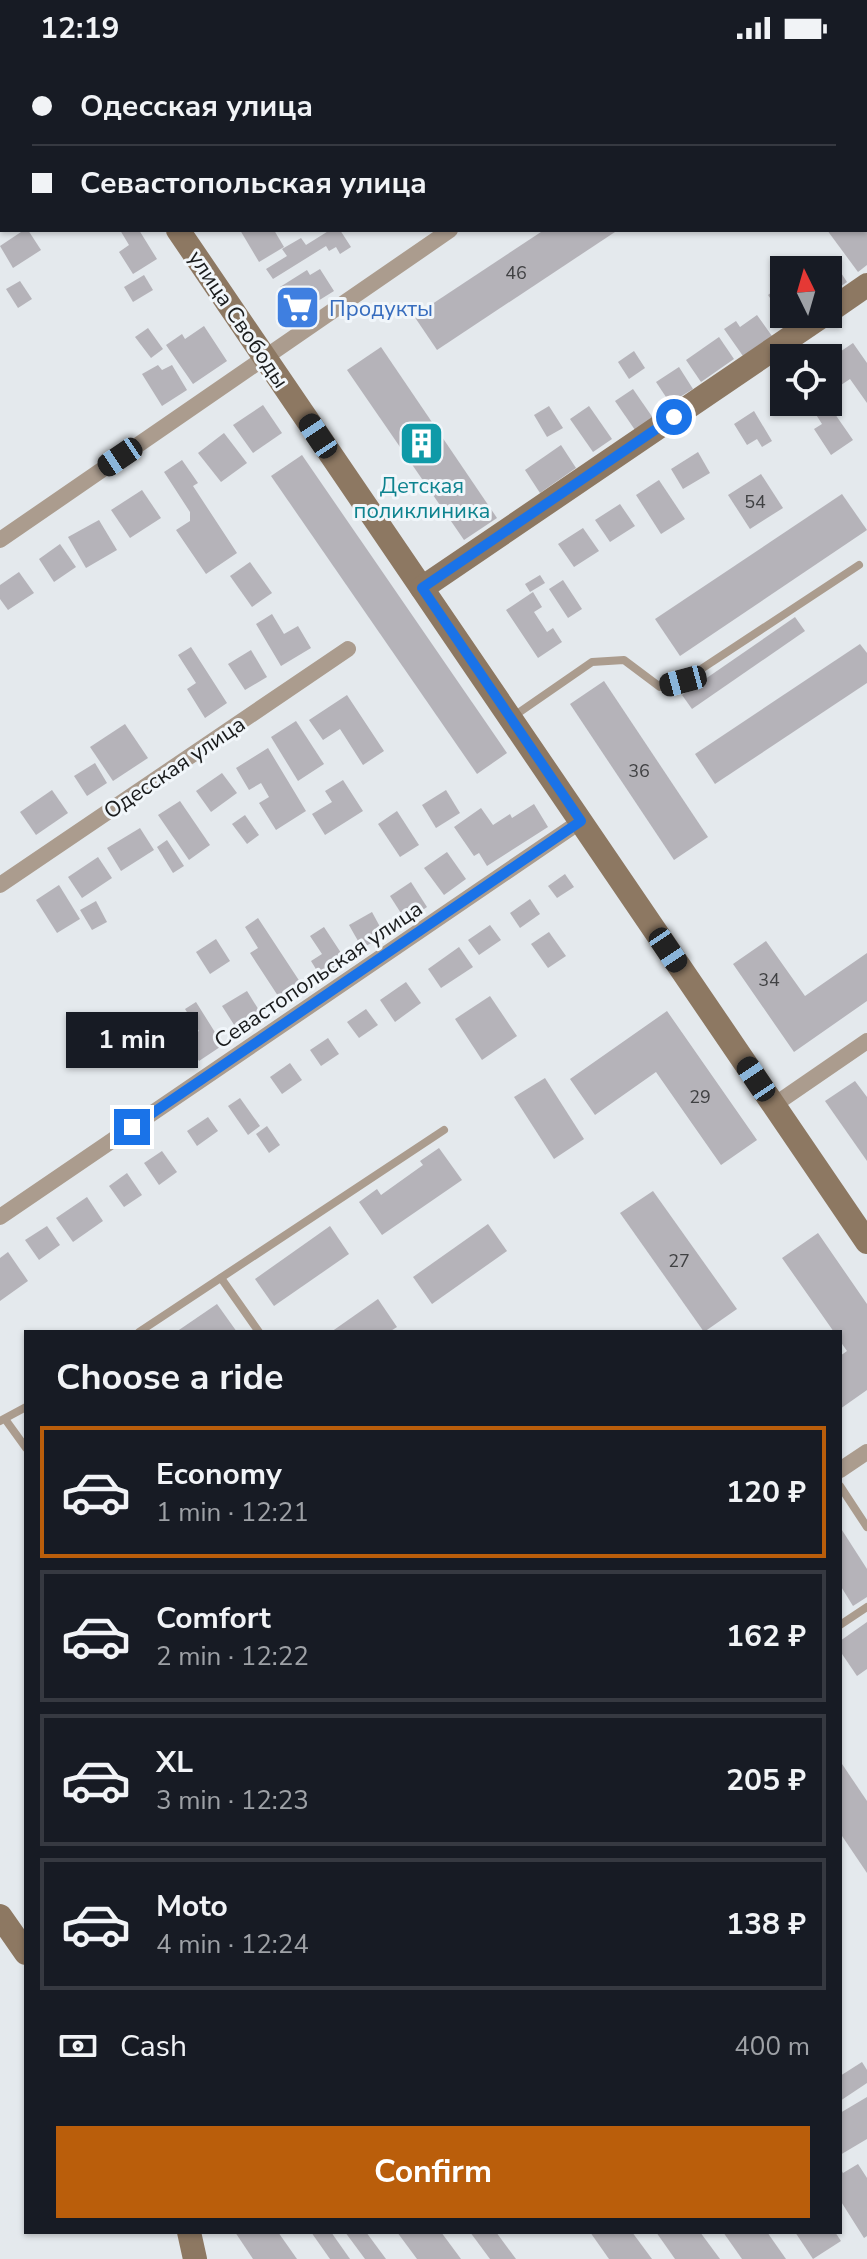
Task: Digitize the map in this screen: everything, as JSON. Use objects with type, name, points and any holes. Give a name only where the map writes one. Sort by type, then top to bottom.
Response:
[{"type":"main road","name":"улица Свободы","points":[[179,232],[867,1242]]},
{"type":"main road","points":[[842,302],[867,285]]},
{"type":"main road","points":[[422,588],[804,328]]},
{"type":"main road","points":[[0,1916],[24,1950]]},
{"type":"main road","points":[[189,2234],[195,2259]]},
{"type":"street","points":[[0,540],[447,232]]},
{"type":"street","name":"Одесская улица","points":[[0,885],[348,649]]},
{"type":"street","name":"Севастопольская улица","points":[[0,1217],[581,821]]},
{"type":"street","points":[[774,1105],[867,1041]]},
{"type":"street","points":[[842,1469],[867,1452]]},
{"type":"lane","points":[[510,718],[592,662],[624,660],[660,687],[683,681],[859,565]]},
{"type":"lane","points":[[142,1330],[444,1130]]},
{"type":"lane","points":[[221,1278],[258,1330]]},
{"type":"lane","points":[[24,1408],[3,1420],[24,1446]]},
{"type":"lane","points":[[842,1489],[867,1527]]},
{"type":"lane","points":[[842,1624],[867,1607]]},
{"type":"building","points":[[21,232],[29,232],[41,250],[13,268],[0,246]]},
{"type":"building","points":[[121,232],[140,232],[157,259],[133,274],[119,252],[129,245]]},
{"type":"building","points":[[241,232],[275,232],[284,247],[259,262]]},
{"type":"building","points":[[327,232],[341,232],[351,247],[340,254],[336,247],[329,251],[326,246],[273,279],[266,269],[287,256],[282,249],[301,238],[306,245]]},
{"type":"building","points":[[541,232],[615,232],[437,350],[414,316]]},
{"type":"building","points":[[828,232],[867,232],[867,265],[858,272]]},
{"type":"building","points":[[320,269],[334,291],[297,314],[280,287],[307,270],[310,275]]},
{"type":"building","points":[[144,275],[153,290],[133,302],[124,287]]},
{"type":"building","points":[[20,281],[32,299],[18,308],[6,289]]},
{"type":"building","points":[[757,315],[772,336],[743,356],[724,329],[736,321],[740,327]]},
{"type":"building","points":[[204,326],[227,361],[193,384],[166,345],[182,334],[185,339]]},
{"type":"building","points":[[148,328],[163,349],[151,358],[135,337]]},
{"type":"building","points":[[719,337],[734,359],[701,382],[686,360]]},
{"type":"building","points":[[853,343],[867,363],[867,403],[850,379],[842,384],[842,350]]},
{"type":"building","name":"Детская поликлиника","points":[[381,347],[497,518],[464,540],[347,370]]},
{"type":"building","points":[[634,351],[645,368],[629,379],[618,362]]},
{"type":"building","points":[[158,365],[162,370],[172,365],[187,390],[162,406],[142,374]]},
{"type":"building","points":[[679,367],[693,389],[670,403],[656,382]]},
{"type":"building","points":[[633,389],[653,418],[635,430],[615,401]]},
{"type":"building","points":[[263,405],[282,433],[253,453],[233,425]]},
{"type":"building","points":[[549,406],[563,428],[547,437],[534,415]]},
{"type":"building","points":[[589,406],[612,439],[593,452],[570,419]]},
{"type":"building","points":[[754,411],[772,441],[762,447],[757,439],[747,445],[734,424]]},
{"type":"building","points":[[817,416],[836,416],[853,440],[831,455],[814,429],[822,424]]},
{"type":"building","points":[[224,433],[247,463],[221,482],[198,453]]},
{"type":"building","points":[[561,445],[576,468],[540,493],[525,470]]},
{"type":"building","points":[[698,452],[710,473],[683,489],[671,469]]},
{"type":"building","points":[[302,455],[507,753],[477,774],[271,476]]},
{"type":"building","points":[[182,460],[198,483],[193,486],[237,553],[206,574],[176,530],[190,521],[190,512],[164,472]]},
{"type":"building","points":[[761,474],[783,508],[750,529],[728,495]]},
{"type":"building","points":[[659,480],[685,519],[661,534],[636,495]]},
{"type":"building","points":[[142,490],[161,518],[130,538],[111,510]]},
{"type":"building","points":[[842,494],[867,530],[680,656],[655,619]]},
{"type":"building","points":[[620,504],[635,526],[610,542],[595,520]]},
{"type":"building","points":[[99,520],[117,550],[86,568],[68,537]]},
{"type":"building","points":[[583,528],[599,551],[574,567],[558,544]]},
{"type":"building","points":[[60,544],[76,567],[54,582],[39,559]]},
{"type":"building","points":[[250,562],[272,593],[252,607],[230,576]]},
{"type":"building","points":[[19,572],[34,593],[8,610],[0,599],[0,585]]},
{"type":"building","points":[[540,575],[545,583],[530,592],[525,584]]},
{"type":"building","points":[[563,580],[582,609],[568,618],[549,589]]},
{"type":"building","points":[[533,592],[542,607],[534,612],[547,632],[553,628],[562,642],[538,658],[506,610]]},
{"type":"building","points":[[272,614],[284,634],[298,626],[311,648],[281,666],[256,624]]},
{"type":"building","points":[[795,617],[805,631],[692,709],[682,695]]},
{"type":"building","points":[[860,644],[867,653],[867,683],[715,784],[695,754]]},
{"type":"building","points":[[191,647],[227,703],[205,718],[187,689],[196,683],[178,655]]},
{"type":"building","points":[[251,650],[267,677],[245,690],[228,664]]},
{"type":"building","points":[[604,681],[708,837],[674,860],[570,704]]},
{"type":"building","points":[[347,695],[384,751],[363,765],[340,729],[323,740],[309,720]]},
{"type":"building","points":[[296,721],[324,764],[298,781],[271,737]]},
{"type":"building","points":[[125,724],[148,758],[113,781],[90,747]]},
{"type":"building","points":[[268,748],[306,811],[276,830],[259,803],[269,797],[261,783],[249,790],[236,768]]},
{"type":"building","points":[[95,763],[107,783],[87,796],[74,776]]},
{"type":"building","points":[[222,773],[237,793],[211,812],[196,791]]},
{"type":"building","points":[[343,780],[363,811],[325,835],[312,814],[332,802],[325,791]]},
{"type":"building","points":[[52,790],[68,813],[36,835],[20,812]]},
{"type":"building","points":[[446,790],[460,813],[436,828],[422,805]]},
{"type":"building","points":[[180,801],[210,845],[189,860],[158,815]]},
{"type":"building","points":[[534,804],[548,827],[487,866],[479,853],[474,856],[454,827],[481,808],[493,825],[510,814],[512,818]]},
{"type":"building","points":[[397,811],[419,845],[400,857],[378,824]]},
{"type":"building","points":[[245,815],[259,835],[247,844],[232,824]]},
{"type":"building","points":[[140,828],[154,850],[121,871],[107,848]]},
{"type":"building","points":[[167,840],[184,866],[173,873],[157,847]]},
{"type":"building","points":[[447,852],[466,879],[444,895],[424,868]]},
{"type":"building","points":[[98,857],[112,878],[82,898],[68,877]]},
{"type":"building","points":[[565,874],[574,887],[557,898],[548,886]]},
{"type":"building","points":[[411,882],[427,907],[406,921],[390,896]]},
{"type":"building","points":[[59,885],[80,919],[57,933],[36,900]]},
{"type":"building","points":[[530,899],[540,914],[520,928],[510,913]]},
{"type":"building","points":[[96,901],[107,922],[92,930],[80,910]]},
{"type":"building","points":[[372,912],[385,936],[362,948],[349,925]]},
{"type":"building","points":[[258,918],[304,988],[282,1002],[250,953],[258,948],[245,927]]},
{"type":"building","points":[[490,925],[501,940],[479,955],[468,940]]},
{"type":"building","points":[[324,927],[347,962],[322,979],[311,961],[322,954],[310,936]]},
{"type":"building","points":[[549,932],[566,956],[548,968],[531,944]]},
{"type":"building","points":[[216,939],[230,961],[210,974],[196,952]]},
{"type":"building","points":[[766,941],[805,996],[867,953],[867,1001],[794,1052],[733,964]]},
{"type":"building","points":[[459,947],[473,967],[441,988],[428,969]]},
{"type":"building","points":[[406,982],[421,1003],[395,1022],[380,1000]]},
{"type":"building","points":[[247,991],[262,1015],[238,1031],[222,1006]]},
{"type":"building","points":[[490,996],[517,1036],[482,1060],[455,1019]]},
{"type":"building","points":[[196,1002],[223,1045],[199,1061],[185,1039],[199,1031],[185,1009]]},
{"type":"building","points":[[366,1009],[378,1025],[359,1038],[347,1022]]},
{"type":"building","points":[[667,1011],[757,1140],[721,1165],[656,1072],[595,1115],[570,1079]]},
{"type":"building","points":[[328,1038],[339,1054],[321,1066],[310,1050]]},
{"type":"building","points":[[290,1063],[302,1080],[282,1094],[270,1077]]},
{"type":"building","points":[[545,1078],[584,1139],[554,1159],[514,1097]]},
{"type":"building","points":[[855,1081],[867,1097],[867,1161],[825,1101]]},
{"type":"building","points":[[240,1098],[260,1126],[248,1135],[228,1106]]},
{"type":"building","points":[[208,1117],[218,1131],[197,1146],[187,1131]]},
{"type":"building","points":[[267,1126],[280,1145],[269,1153],[256,1134]]},
{"type":"building","points":[[439,1148],[462,1180],[382,1235],[359,1202],[377,1189],[381,1195],[423,1165],[420,1161]]},
{"type":"building","points":[[162,1151],[177,1172],[159,1185],[144,1163]]},
{"type":"building","points":[[127,1173],[142,1195],[124,1207],[109,1186]]},
{"type":"building","points":[[653,1191],[737,1309],[703,1330],[620,1213]]},
{"type":"building","points":[[87,1197],[103,1221],[73,1242],[56,1218]]},
{"type":"building","points":[[488,1224],[507,1251],[432,1304],[413,1277]]},
{"type":"building","points":[[47,1226],[60,1245],[39,1260],[25,1240]]},
{"type":"building","points":[[330,1226],[349,1254],[274,1306],[255,1279]]},
{"type":"building","points":[[818,1233],[867,1304],[867,1390],[842,1408],[842,1355],[847,1351],[842,1344],[842,1330],[833,1330],[782,1258]]},
{"type":"building","points":[[8,1252],[28,1281],[0,1301],[0,1258]]},
{"type":"building","points":[[378,1299],[397,1327],[392,1330],[334,1330]]},
{"type":"building","points":[[217,1304],[236,1330],[179,1330]]},
{"type":"building","points":[[842,1530],[867,1569],[867,1597],[853,1606],[842,1588]]},
{"type":"building","points":[[867,1622],[867,1669],[857,1676],[842,1654],[842,1640]]},
{"type":"building","points":[[842,1764],[867,1801],[867,1873],[842,1836]]},
{"type":"building","points":[[862,2062],[867,2070],[867,2083],[842,2100],[842,2075]]},
{"type":"building","points":[[867,2097],[867,2139],[842,2154],[842,2112]]},
{"type":"building","points":[[858,2164],[867,2178],[867,2236],[864,2238],[842,2203],[843,2173]]},
{"type":"building","points":[[236,2234],[279,2234],[297,2259],[253,2259]]},
{"type":"building","points":[[312,2234],[332,2234],[350,2259],[330,2259]]},
{"type":"building","points":[[346,2234],[367,2234],[386,2259],[365,2259]]},
{"type":"building","points":[[398,2234],[442,2234],[461,2259],[417,2259]]},
{"type":"building","points":[[471,2234],[497,2234],[516,2259],[490,2259]]},
{"type":"building","points":[[591,2234],[633,2234],[652,2259],[609,2259]]},
{"type":"building","points":[[657,2234],[701,2234],[720,2259],[675,2259]]},
{"type":"building","points":[[724,2234],[768,2234],[786,2259],[742,2259]]},
{"type":"building","points":[[796,2234],[836,2234],[841,2241],[813,2259]]},
{"type":"place","name":"Продукты","points":[[298,308]]},
{"type":"place","name":"Детская поликлиника","points":[[422,444]]},
{"type":"route","points":[[132,1127],[581,821],[422,588],[674,417]]}]
